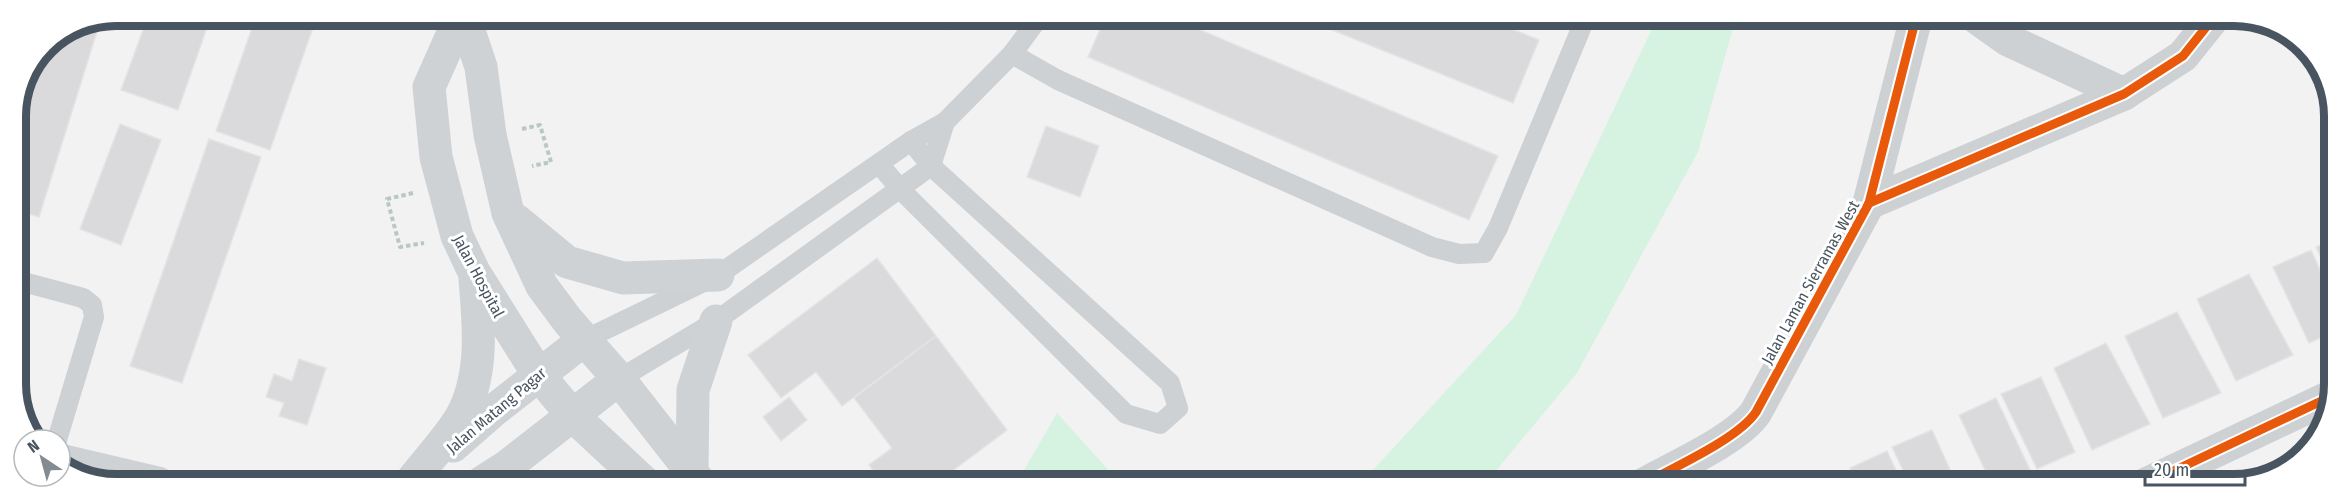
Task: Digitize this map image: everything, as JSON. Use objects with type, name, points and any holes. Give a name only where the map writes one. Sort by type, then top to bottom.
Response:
[{"type":"main road","name":"Jalan Hospital","points":[[456,26],[429,87],[436,157],[457,236],[474,272],[538,374],[572,415],[635,474]]},
{"type":"main road","points":[[467,26],[481,66],[490,135],[508,213],[542,286],[694,474]]},
{"type":"main road","points":[[508,213],[567,262],[622,278],[718,275]]},
{"type":"main road","points":[[417,474],[461,417],[477,372],[479,319],[474,272]]},
{"type":"main road","points":[[696,474],[693,390],[716,321]]},
{"type":"main road","name":"Jalan Matang Pagar","points":[[420,474],[538,374],[584,340]]},
{"type":"main road","points":[[495,474],[619,379]]},
{"type":"main road","points":[[72,463],[120,474]]},
{"type":"street","points":[[1869,203],[1914,26]]},
{"type":"street","points":[[1988,26],[2007,40],[2124,94]]},
{"type":"street","name":"Jalan Laman Sierramas West","points":[[1662,474],[1737,432],[1751,420],[1869,203],[2124,94],[2182,56],[2207,26]]},
{"type":"street","points":[[2167,474],[2322,401]]},
{"type":"lane","points":[[584,340],[718,275],[911,141],[945,122],[1012,54],[1033,26]]},
{"type":"lane","points":[[1012,54],[1058,80],[1432,247],[1459,254],[1484,253],[1498,228],[1582,26]]},
{"type":"lane","points":[[619,379],[716,321],[901,190],[931,166],[945,122]]},
{"type":"lane","points":[[879,164],[901,190],[1126,414],[1160,424],[1178,408],[1170,383],[931,166],[911,141]]},
{"type":"lane","points":[[26,283],[83,298],[92,305],[94,317],[61,428]]},
{"type":"path","points":[[540,125],[551,162]]},
{"type":"path","points":[[387,198],[397,234]]},
{"type":"green space","points":[[1653,26],[1734,26],[1698,152],[1577,373],[1493,474],[1369,474],[1516,315]]},
{"type":"green space","points":[[1057,413],[1112,474],[1022,474]]},
{"type":"building","points":[[145,26],[208,26],[178,110],[121,90]]},
{"type":"building","points":[[253,26],[314,26],[270,150],[216,131]]},
{"type":"building","points":[[1101,26],[1191,26],[1498,156],[1469,220],[1088,57]]},
{"type":"building","points":[[1322,26],[1505,26],[1539,40],[1513,103]]},
{"type":"building","points":[[98,27],[39,217],[26,213],[26,109],[35,76],[52,52],[81,32]]},
{"type":"building","points":[[120,124],[161,140],[121,245],[80,229]]},
{"type":"building","points":[[1046,126],[1099,146],[1080,197],[1027,177]]},
{"type":"building","points":[[209,139],[261,157],[182,383],[130,366]]},
{"type":"building","points":[[2324,243],[2324,264],[2316,247]]},
{"type":"building","points":[[2311,250],[2324,278],[2324,336],[2309,343],[2273,267]]},
{"type":"building","points":[[877,258],[936,336],[842,406],[816,372],[781,398],[748,355]]},
{"type":"building","points":[[2249,274],[2293,355],[2236,381],[2197,299]]},
{"type":"building","points":[[2177,312],[2221,393],[2163,418],[2125,336]]},
{"type":"building","points":[[936,336],[1007,430],[948,474],[876,474],[869,465],[892,448],[854,398]]},
{"type":"building","points":[[2106,343],[2150,424],[2092,450],[2054,368]]},
{"type":"building","points":[[299,359],[326,368],[307,425],[279,416],[284,403],[266,397],[274,374],[292,381]]},
{"type":"building","points":[[2041,377],[2075,452],[2037,469],[2001,394]]},
{"type":"building","points":[[789,397],[807,420],[781,441],[763,417]]},
{"type":"building","points":[[1996,398],[2032,474],[1987,474],[1959,415]]},
{"type":"building","points":[[1932,430],[1952,474],[1905,474],[1892,447]]},
{"type":"building","points":[[1887,451],[1898,474],[1853,474],[1850,468]]},
{"type":"cycle path","points":[[1663,474],[1721,442],[1756,412],[1869,203],[1914,26]]},
{"type":"cycle path","points":[[1869,203],[2124,94],[2183,56],[2207,26]]},
{"type":"cycle path","points":[[2167,474],[2322,401]]}]
